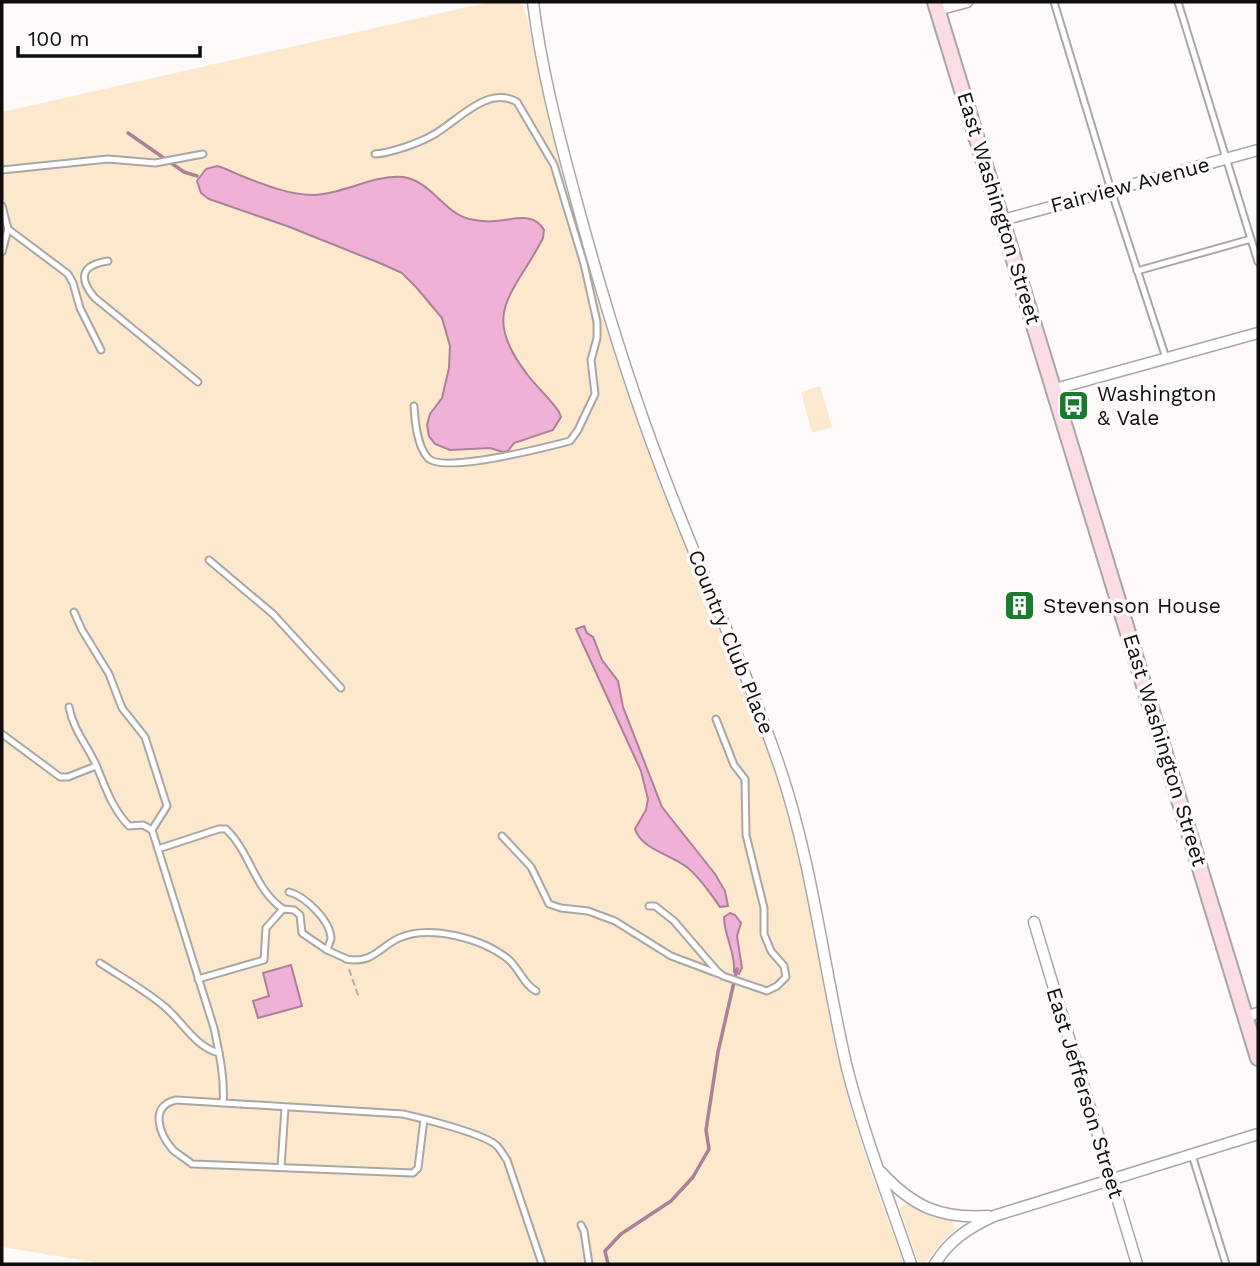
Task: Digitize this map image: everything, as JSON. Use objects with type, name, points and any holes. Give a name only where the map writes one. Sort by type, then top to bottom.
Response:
[{"type":"main road","name":"East Washington Street","points":[[936,6],[1252,1014],[1258,1058]]},
{"type":"street","name":"Country Club Place","points":[[531,2],[570,176],[598,281],[635,397],[664,478],[745,673],[782,775],[809,877],[848,1071],[876,1166],[911,1264]]},
{"type":"street","points":[[936,6],[967,2]]},
{"type":"street","name":"Fairview Avenue","points":[[1003,220],[1258,150]]},
{"type":"street","points":[[1055,389],[1258,333]]},
{"type":"street","name":"East Jefferson Street","points":[[1034,922],[1137,1264]]},
{"type":"street","points":[[935,1264],[950,1243],[973,1226],[994,1216],[1258,1134]]},
{"type":"street","points":[[876,1166],[904,1194],[931,1209],[963,1218],[994,1216]]},
{"type":"lane","points":[[1054,2],[1166,358]]},
{"type":"lane","points":[[1178,2],[1258,262]]},
{"type":"lane","points":[[375,154],[385,153],[431,136],[470,109],[490,100],[509,98],[517,102],[554,165],[584,264],[597,322],[597,338],[591,360],[595,394],[570,441],[492,458],[437,463],[428,459],[423,450],[414,407]]},
{"type":"lane","points":[[2,170],[108,159],[139,163],[165,162],[203,154]]},
{"type":"lane","points":[[2,206],[8,229],[2,252]]},
{"type":"lane","points":[[8,229],[68,274],[80,308],[101,350]]},
{"type":"lane","points":[[1137,271],[1251,239]]},
{"type":"lane","points":[[108,261],[95,264],[85,272],[86,287],[111,311],[198,382]]},
{"type":"lane","points":[[209,560],[273,614],[341,688]]},
{"type":"lane","points":[[74,612],[108,674],[122,708],[145,737],[167,806],[152,830]]},
{"type":"lane","points":[[69,707],[74,726],[96,766],[108,799],[129,826],[143,825],[152,830],[219,1053],[223,1103]]},
{"type":"lane","points":[[502,836],[531,867],[549,904],[588,911],[615,921],[671,956],[767,991],[783,982],[786,972],[771,951],[764,934],[763,900],[746,835],[745,779],[734,765],[716,719]]},
{"type":"lane","points":[[2,734],[60,777],[68,778],[96,766]]},
{"type":"lane","points":[[158,849],[226,828],[244,850],[258,884],[274,903],[300,915],[302,933],[327,950],[346,959],[367,959],[397,939],[413,934],[453,934],[490,948],[508,959],[530,988],[536,991]]},
{"type":"lane","points":[[289,892],[303,898],[324,922],[331,939],[327,950]]},
{"type":"lane","points":[[649,906],[655,906],[674,921],[722,975]]},
{"type":"lane","points":[[198,979],[264,960],[266,928],[283,909]]},
{"type":"lane","points":[[100,963],[163,1005],[179,1019],[199,1044],[219,1053]]},
{"type":"lane","points":[[424,1119],[418,1168],[413,1173],[192,1164],[175,1152],[165,1138],[160,1124],[160,1110],[166,1102],[176,1100],[403,1114],[424,1119],[486,1138],[498,1146],[507,1160],[542,1264]]},
{"type":"lane","points":[[281,1167],[285,1108]]},
{"type":"lane","points":[[1192,1155],[1226,1264]]},
{"type":"lane","points":[[581,1225],[589,1264]]},
{"type":"path","points":[[346,959],[359,999]]},
{"type":"shaded area","points":[[490,2],[521,2],[528,21],[551,130],[611,344],[662,490],[745,690],[783,799],[847,1096],[904,1264],[105,1264],[2,1247],[2,112]]},
{"type":"shaded area","points":[[217,166],[268,186],[305,195],[325,194],[382,178],[403,177],[421,184],[452,210],[469,219],[535,220],[544,230],[543,238],[506,304],[503,319],[505,335],[513,353],[559,412],[561,417],[553,430],[514,443],[508,451],[503,452],[490,448],[450,450],[435,444],[429,436],[427,425],[430,414],[442,398],[449,368],[450,346],[442,318],[402,273],[287,226],[209,199],[201,193],[197,181],[206,169]]},
{"type":"shaded area","points":[[820,386],[832,427],[812,433],[801,392]]},
{"type":"shaded area","points":[[584,626],[587,633],[593,637],[602,660],[618,681],[623,707],[662,807],[715,874],[725,891],[728,906],[720,907],[688,868],[650,847],[638,836],[635,829],[646,810],[648,799],[641,771],[576,629]]},
{"type":"shaded area","points":[[730,913],[741,923],[737,936],[742,968],[739,974],[734,972],[725,924],[724,917]]},
{"type":"shaded area","points":[[291,965],[302,1006],[258,1018],[253,1001],[269,996],[263,973]]},
{"type":"shaded area","points":[[907,1204],[934,1217],[952,1221],[955,1229],[925,1264],[918,1261],[900,1210]]},
{"type":"building","name":"Stevenson House","points":[[1028,592],[1034,612],[1011,619],[1005,598]]},
{"type":"waterway","points":[[128,133],[184,172],[197,176]]},
{"type":"waterway","points":[[608,1264],[605,1251],[621,1234],[671,1201],[693,1177],[709,1149],[706,1130],[718,1052],[737,969]]},
{"type":"place","name":"Washington & Vale","points":[[1074,406]]},
{"type":"place","name":"Stevenson House","points":[[1020,606]]}]
